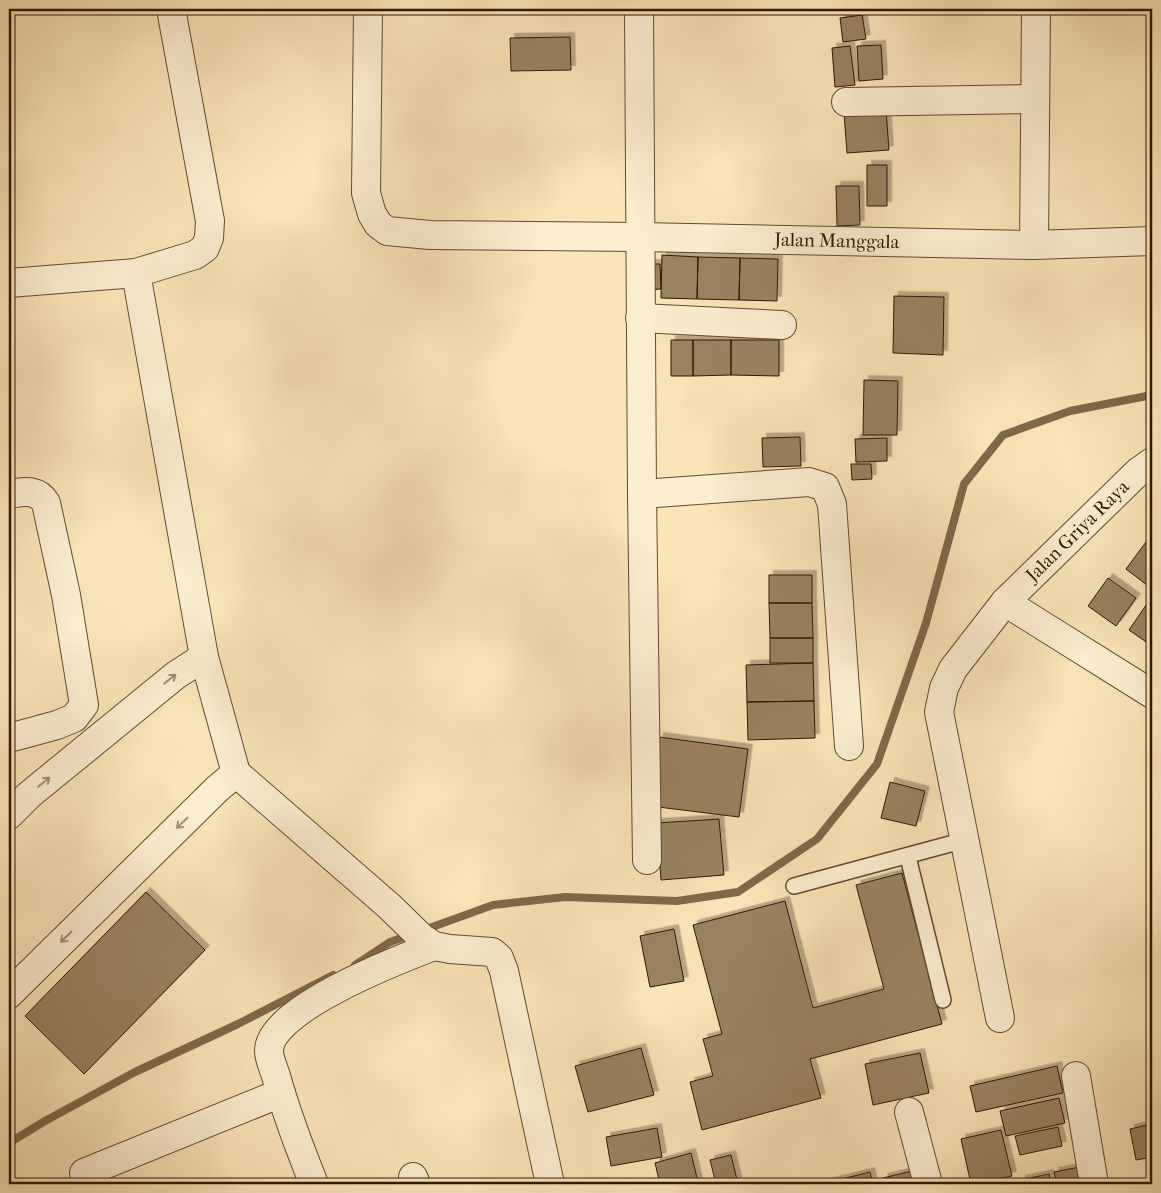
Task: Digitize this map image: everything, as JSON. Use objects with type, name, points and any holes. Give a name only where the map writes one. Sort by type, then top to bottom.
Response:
[{"type":"street","points":[[9,283],[136,273],[195,255],[205,248],[209,238],[210,221],[171,9]]},
{"type":"street","name":"Jalan Manggala","points":[[368,9],[366,193],[372,214],[378,224],[387,231],[430,235],[1034,245],[1152,241]]},
{"type":"street","points":[[639,9],[640,318],[647,860]]},
{"type":"street","points":[[1034,245],[1036,9]]},
{"type":"street","points":[[846,102],[1035,99]]},
{"type":"street","points":[[136,273],[204,657],[236,773],[421,936],[450,949],[482,950],[492,952],[499,958],[504,971],[550,1184]]},
{"type":"street","points":[[640,318],[782,325]]},
{"type":"street","name":"Jalan Griya Raya","points":[[1000,1018],[960,841],[939,712],[944,688],[953,669],[1005,602],[1147,472]]},
{"type":"street","points":[[642,494],[809,482],[825,488],[832,504],[849,746]]},
{"type":"street","points":[[9,494],[34,492],[42,496],[46,504],[66,595],[84,704],[74,718],[58,725],[9,738]]},
{"type":"street","points":[[1005,602],[1152,694]]},
{"type":"street","points":[[9,815],[29,795],[168,681],[204,657]]},
{"type":"street","points":[[9,994],[210,796],[236,773]]},
{"type":"street","points":[[314,1184],[281,1093],[269,1050],[275,1033],[293,1015],[378,968],[421,936]]},
{"type":"street","points":[[1076,1076],[1094,1184]]},
{"type":"street","points":[[84,1173],[281,1093]]},
{"type":"street","points":[[909,1112],[928,1184]]},
{"type":"lane","points":[[794,886],[908,857],[960,841]]},
{"type":"lane","points":[[908,857],[943,1000]]},
{"type":"building","points":[[862,15],[866,39],[843,42],[840,18]]},
{"type":"building","points":[[570,37],[571,70],[511,71],[510,38]]},
{"type":"building","points":[[881,45],[883,79],[859,81],[857,46]]},
{"type":"building","points":[[850,46],[855,85],[835,87],[832,48]]},
{"type":"building","points":[[886,110],[889,150],[847,153],[844,113]]},
{"type":"building","points":[[867,165],[887,165],[887,206],[867,206]]},
{"type":"building","points":[[836,186],[859,186],[860,225],[837,226]]},
{"type":"building","points":[[662,255],[698,257],[697,299],[661,298]]},
{"type":"building","points":[[698,257],[740,258],[739,300],[697,299]]},
{"type":"building","points":[[740,258],[778,259],[777,301],[739,300]]},
{"type":"building","points":[[645,264],[660,264],[661,289],[646,290]]},
{"type":"building","points":[[894,296],[944,297],[943,355],[893,353]]},
{"type":"building","points":[[671,340],[693,340],[693,376],[671,376]]},
{"type":"building","points":[[693,340],[731,340],[731,375],[693,376]]},
{"type":"building","points":[[731,340],[779,340],[779,376],[731,375]]},
{"type":"building","points":[[864,380],[898,381],[897,435],[863,435]]},
{"type":"building","points":[[800,437],[801,466],[763,467],[762,438]]},
{"type":"building","points":[[887,438],[887,461],[856,462],[855,439]]},
{"type":"building","points":[[851,464],[871,464],[872,479],[852,480]]},
{"type":"building","points":[[1152,534],[1152,589],[1126,569]]},
{"type":"building","points":[[769,575],[812,575],[812,603],[769,603]]},
{"type":"building","points":[[1108,578],[1136,598],[1116,626],[1088,606]]},
{"type":"building","points":[[1149,601],[1152,603],[1152,646],[1129,630]]},
{"type":"building","points":[[769,603],[812,603],[813,638],[770,638]]},
{"type":"building","points":[[770,638],[813,638],[813,663],[770,663]]},
{"type":"building","points":[[813,663],[814,701],[747,702],[746,665]]},
{"type":"building","points":[[814,701],[815,738],[748,740],[747,702]]},
{"type":"building","points":[[659,737],[748,749],[739,817],[650,806]]},
{"type":"building","points":[[890,782],[925,791],[916,826],[881,818]]},
{"type":"building","points":[[719,819],[724,875],[661,880],[657,823]]},
{"type":"building","points":[[902,873],[942,1024],[810,1059],[821,1098],[702,1130],[690,1082],[713,1076],[703,1039],[722,1034],[693,925],[785,901],[813,1008],[884,989],[856,885]]},
{"type":"building","points":[[146,892],[205,950],[84,1074],[25,1016]]},
{"type":"building","points":[[674,929],[684,981],[650,987],[640,936]]},
{"type":"building","points":[[641,1048],[654,1095],[588,1112],[575,1066]]},
{"type":"building","points":[[920,1053],[929,1093],[873,1105],[865,1064]]},
{"type":"building","points":[[1057,1066],[1063,1093],[976,1112],[970,1086]]},
{"type":"building","points":[[1059,1098],[1065,1123],[1006,1136],[1000,1111]]},
{"type":"building","points":[[1152,1124],[1152,1157],[1136,1160],[1130,1129]]},
{"type":"building","points":[[1058,1127],[1062,1146],[1020,1155],[1015,1136]]},
{"type":"building","points":[[657,1128],[662,1157],[611,1166],[606,1137]]},
{"type":"building","points":[[1001,1130],[1012,1176],[971,1184],[961,1139]]},
{"type":"building","points":[[691,1153],[698,1182],[689,1184],[660,1184],[655,1163]]},
{"type":"building","points":[[731,1155],[738,1184],[716,1184],[710,1160]]},
{"type":"building","points":[[1080,1167],[1084,1184],[1057,1184],[1054,1172]]},
{"type":"building","points":[[916,1170],[919,1184],[885,1184],[883,1178]]},
{"type":"building","points":[[870,1172],[873,1184],[822,1184]]},
{"type":"building","points":[[1049,1174],[1051,1184],[1022,1184],[1021,1180]]},
{"type":"waterway","points":[[421,931],[493,905],[565,897],[677,901],[738,892],[817,839],[877,764],[926,623],[964,484],[1003,435],[1070,411],[1152,395]]},
{"type":"waterway","points":[[355,965],[390,942],[410,935]]},
{"type":"waterway","points":[[9,1143],[135,1072],[238,1024],[333,975]]}]
